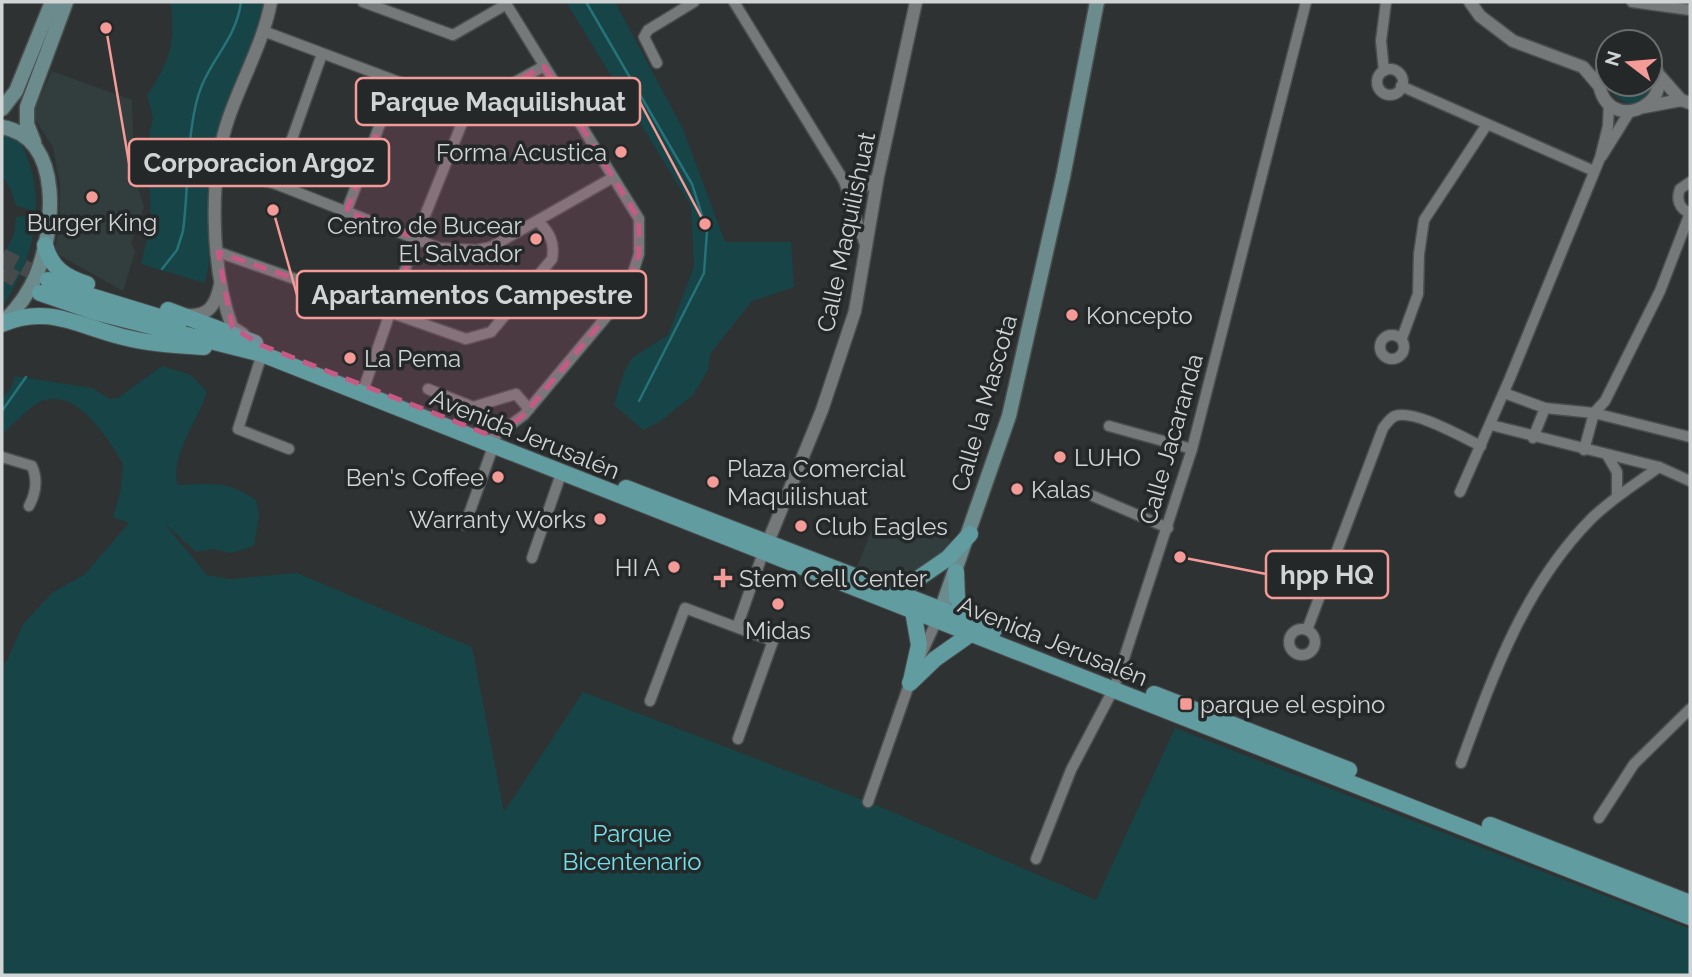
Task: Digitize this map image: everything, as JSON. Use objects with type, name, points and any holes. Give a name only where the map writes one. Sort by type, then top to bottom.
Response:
[{"type":"main road","points":[[2,109],[16,91],[52,2]]},
{"type":"main road","points":[[2,324],[21,303],[35,277],[45,245],[49,209],[46,171],[27,124],[27,107],[66,2]]},
{"type":"main road","name":"Calle la Mascota","points":[[940,615],[970,534],[1018,378],[1097,2]]},
{"type":"main road","points":[[2,127],[14,130],[34,144]]},
{"type":"main road","points":[[45,245],[52,263],[69,277],[177,314],[262,350]]},
{"type":"main road","name":"Avenida Jerusalén","points":[[940,615],[913,611],[765,547],[494,442],[262,350],[243,349],[94,312],[44,286],[109,302],[262,350],[365,386],[494,442],[561,474],[765,547],[897,593],[940,615],[1690,917]]},
{"type":"main road","points":[[2,324],[21,316],[50,315],[154,344],[243,349]]},
{"type":"main road","points":[[897,593],[948,558],[970,534]]},
{"type":"main road","points":[[910,683],[968,626],[957,597],[956,572]]},
{"type":"main road","points":[[910,683],[919,645],[913,611]]},
{"type":"main road","name":"Avenida Jerusalén","points":[[1115,685],[1690,903]]},
{"type":"street","points":[[271,2],[265,32],[230,115],[216,167],[218,252],[232,327],[262,350],[238,429],[289,449]]},
{"type":"street","points":[[363,2],[453,35],[506,3],[639,219],[639,254],[627,292],[529,409],[494,442],[465,525]]},
{"type":"street","points":[[657,64],[644,37],[648,30],[694,2]]},
{"type":"street","points":[[734,2],[845,181],[865,245]]},
{"type":"street","name":"Calle Maquilishuat","points":[[737,627],[765,547],[839,364],[855,311],[878,176],[916,2]]},
{"type":"street","name":"Calle Jacaranda","points":[[1035,859],[1070,770],[1115,685],[1168,528],[1192,449],[1306,2]]},
{"type":"street","points":[[1384,71],[1397,72],[1402,78],[1401,86],[1392,95],[1380,91],[1377,79],[1384,71],[1381,41],[1386,2]]},
{"type":"street","points":[[1471,2],[1480,16],[1513,41],[1583,67],[1594,81]]},
{"type":"street","points":[[1632,2],[1690,10]]},
{"type":"street","points":[[265,32],[468,108]]},
{"type":"street","points":[[276,184],[322,54]]},
{"type":"street","points":[[1583,67],[1594,64]]},
{"type":"street","points":[[365,386],[416,238],[468,108],[544,66]]},
{"type":"street","points":[[1664,80],[1686,101]]},
{"type":"street","points":[[346,212],[396,83]]},
{"type":"street","points":[[1401,86],[1486,126],[1594,171]]},
{"type":"street","points":[[1600,158],[1608,126],[1609,103],[1606,98]]},
{"type":"street","points":[[1643,107],[1651,98]]},
{"type":"street","points":[[1609,103],[1630,111],[1686,101]]},
{"type":"street","points":[[1460,492],[1491,425],[1594,171],[1630,111]]},
{"type":"street","points":[[1402,338],[1418,294],[1419,254],[1424,220],[1486,126]]},
{"type":"street","points":[[216,167],[276,184],[439,248],[476,250],[491,247],[539,222],[612,178]]},
{"type":"street","points":[[845,181],[857,188],[865,187],[878,176]]},
{"type":"street","points":[[1584,450],[1594,414],[1605,401],[1660,291],[1690,213],[1682,208],[1678,198],[1681,189],[1690,182]]},
{"type":"street","points":[[218,252],[466,339],[491,332],[552,259],[554,248],[551,234],[539,222]]},
{"type":"street","points":[[177,314],[198,316],[209,311],[217,299],[221,278]]},
{"type":"street","points":[[428,389],[473,407],[516,394],[529,409]]},
{"type":"street","points":[[1504,393],[1545,408],[1594,414],[1690,437]]},
{"type":"street","points":[[1533,438],[1545,408]]},
{"type":"street","points":[[1307,630],[1383,428],[1392,417],[1404,415],[1429,422],[1481,446]]},
{"type":"street","points":[[1491,425],[1533,438],[1659,467],[1690,481]]},
{"type":"street","points":[[1109,426],[1192,449]]},
{"type":"street","points":[[1607,455],[1618,472],[1617,495]]},
{"type":"street","points":[[2,457],[32,466],[36,478],[34,497],[29,506]]},
{"type":"street","points":[[1461,763],[1486,693],[1518,619],[1562,552],[1617,495],[1659,467]]},
{"type":"street","points":[[532,558],[561,474]]},
{"type":"street","points":[[1093,496],[1168,528]]},
{"type":"street","points":[[650,701],[685,608],[773,641],[738,739]]},
{"type":"street","name":"Calle la Mascota","points":[[868,802],[910,683],[940,615]]},
{"type":"street","points":[[1599,818],[1634,764],[1690,709]]},
{"type":"highlighted area","points":[[544,66],[639,219],[639,254],[627,292],[524,415],[494,437],[261,345],[232,327],[218,252],[391,312],[416,238],[346,212],[396,83],[468,108]]},
{"type":"shaded area","points":[[52,71],[132,100],[133,136],[128,154],[144,207],[131,243],[135,252],[123,291],[59,255],[55,249],[60,225],[60,184],[53,147],[32,115]]},
{"type":"shaded area","points":[[879,512],[956,542],[904,580],[892,584],[856,569]]},
{"type":"green space","points":[[170,2],[264,2],[260,24],[208,162],[209,264],[205,283],[141,264],[151,221],[150,192],[143,162],[153,118],[147,96],[166,62],[172,41]]},
{"type":"green space","points":[[566,2],[615,2],[683,129],[725,242],[791,242],[794,287],[752,301],[710,354],[708,370],[693,395],[661,421],[643,430],[614,405],[624,372],[632,358],[668,335],[694,267],[691,206]]},
{"type":"green space","points":[[1618,98],[1644,98],[1632,103]]},
{"type":"green space","points":[[2,133],[18,138],[28,159],[36,202],[30,246],[14,288],[2,307],[2,265],[6,267],[8,263],[2,258],[14,235],[16,217],[31,215],[31,210],[16,206],[2,175]]},
{"type":"green space","name":"Parque Bicentenario","points":[[162,366],[191,375],[207,392],[181,450],[176,474],[178,485],[218,485],[236,489],[256,500],[259,515],[254,546],[231,553],[213,549],[196,552],[164,523],[207,575],[230,579],[297,573],[472,647],[504,812],[583,692],[876,805],[1096,900],[1175,728],[1690,929],[1690,975],[2,975],[2,665],[7,661],[23,624],[53,592],[84,575],[129,523],[113,517],[121,489],[123,464],[110,442],[91,419],[69,402],[44,400],[28,410],[2,434],[2,398],[11,388],[15,376],[92,388],[110,399],[118,398]]},
{"type":"waterway","points":[[162,269],[177,250],[183,231],[197,100],[207,74],[235,26],[241,2]]},
{"type":"waterway","points":[[586,2],[692,184],[707,231],[704,273],[639,401]]},
{"type":"waterway","points":[[2,411],[26,377]]},
{"type":"tunnel","points":[[2,256],[48,280]]},
{"type":"tunnel","points":[[2,271],[40,293]]},
{"type":"place","name":"Corporacion Argoz","points":[[106,28]]},
{"type":"place","name":"Forma Acustica","points":[[621,152]]},
{"type":"place","name":"Burger King","points":[[92,197]]},
{"type":"place","name":"Apartamentos Campestre","points":[[273,210]]},
{"type":"place","name":"Parque Maquilishuat","points":[[705,224]]},
{"type":"place","name":"Centro de Bucear El Salvador","points":[[536,239]]},
{"type":"place","name":"Koncepto","points":[[1072,315]]},
{"type":"place","name":"La Pema","points":[[350,358]]},
{"type":"place","name":"LUHO","points":[[1060,457]]},
{"type":"place","name":"Ben's Coffee","points":[[498,477]]},
{"type":"place","name":"Plaza Comercial Maquilishuat","points":[[713,482]]},
{"type":"place","name":"Kalas","points":[[1017,489]]},
{"type":"place","name":"Warranty Works","points":[[600,519]]},
{"type":"place","name":"Club Eagles","points":[[801,526]]},
{"type":"place","name":"hpp HQ","points":[[1180,557]]},
{"type":"place","name":"HI A","points":[[674,567]]},
{"type":"place","name":"Stem Cell Center","points":[[723,578]]},
{"type":"place","name":"Midas","points":[[778,604]]},
{"type":"place","name":"parque el espino","points":[[1186,704]]}]
